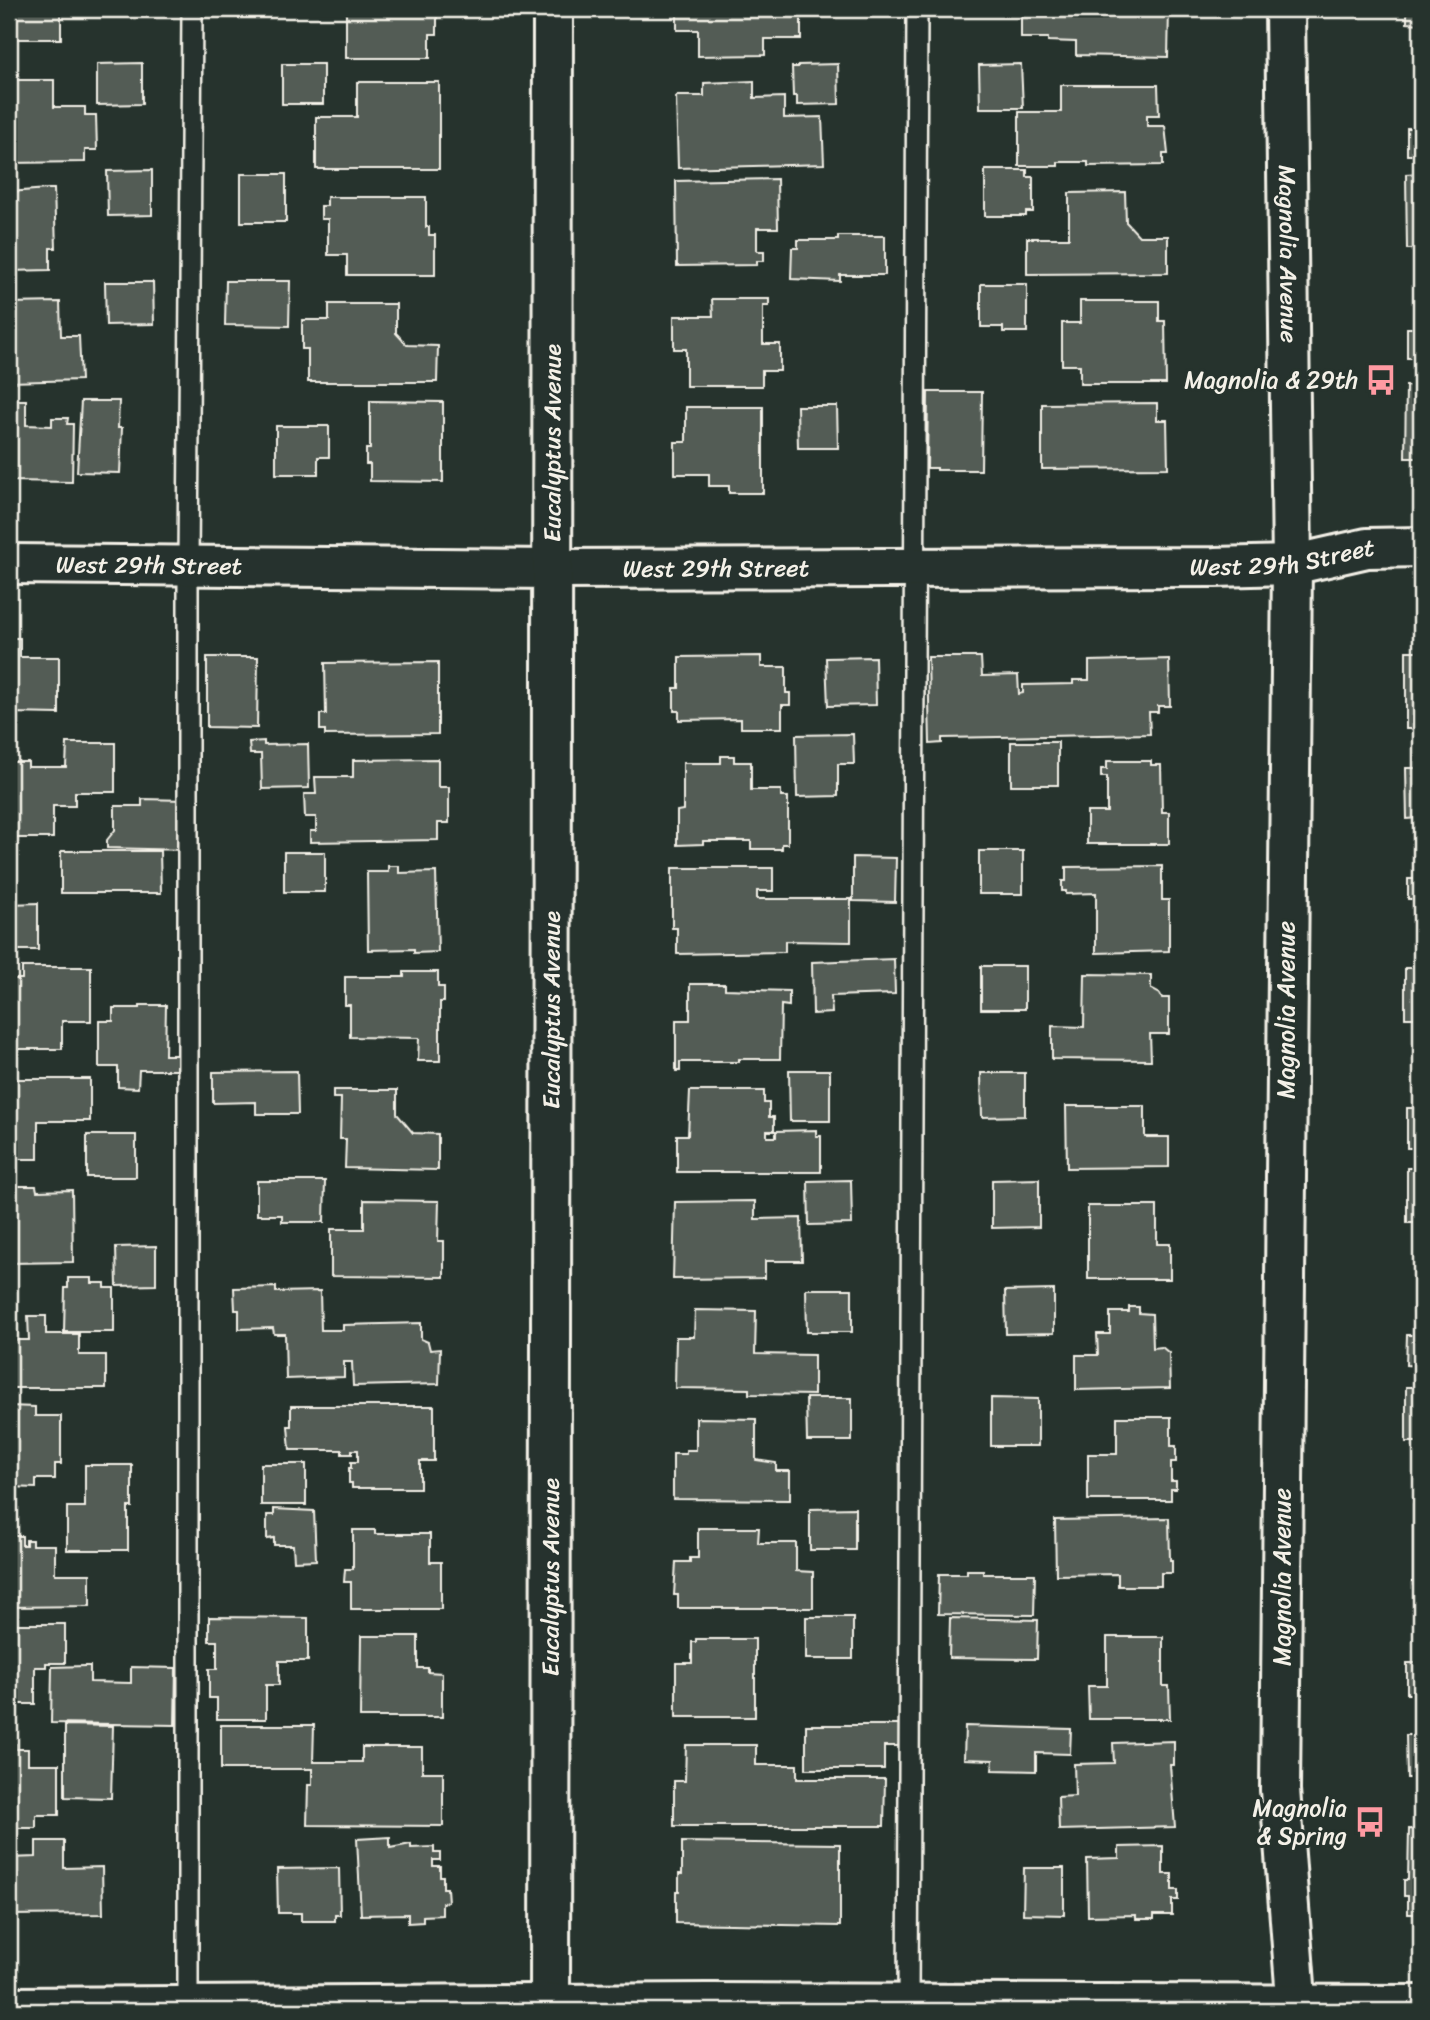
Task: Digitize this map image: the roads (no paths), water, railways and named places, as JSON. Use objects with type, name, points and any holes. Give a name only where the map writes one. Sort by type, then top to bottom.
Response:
[{"type":"street","name":"Eucalyptus Avenue","points":[[550,2008],[553,9]]},
{"type":"street","name":"Magnolia Avenue","points":[[1285,9],[1292,565],[1280,1790],[1297,2009]]},
{"type":"street","name":"West 29th Street","points":[[9,565],[552,569],[1292,565],[1367,548],[1421,547]]},
{"type":"street","points":[[9,2007],[188,2004],[550,2008],[908,2004],[1297,2009],[1421,2005]]},
{"type":"lane","points":[[188,2004],[188,565],[192,9]]},
{"type":"lane","points":[[908,2004],[916,568],[916,9]]},
{"type":"place","name":"Magnolia & 29th","points":[[1381,380]]},
{"type":"place","name":"Magnolia & Spring","points":[[1370,1822]]}]
